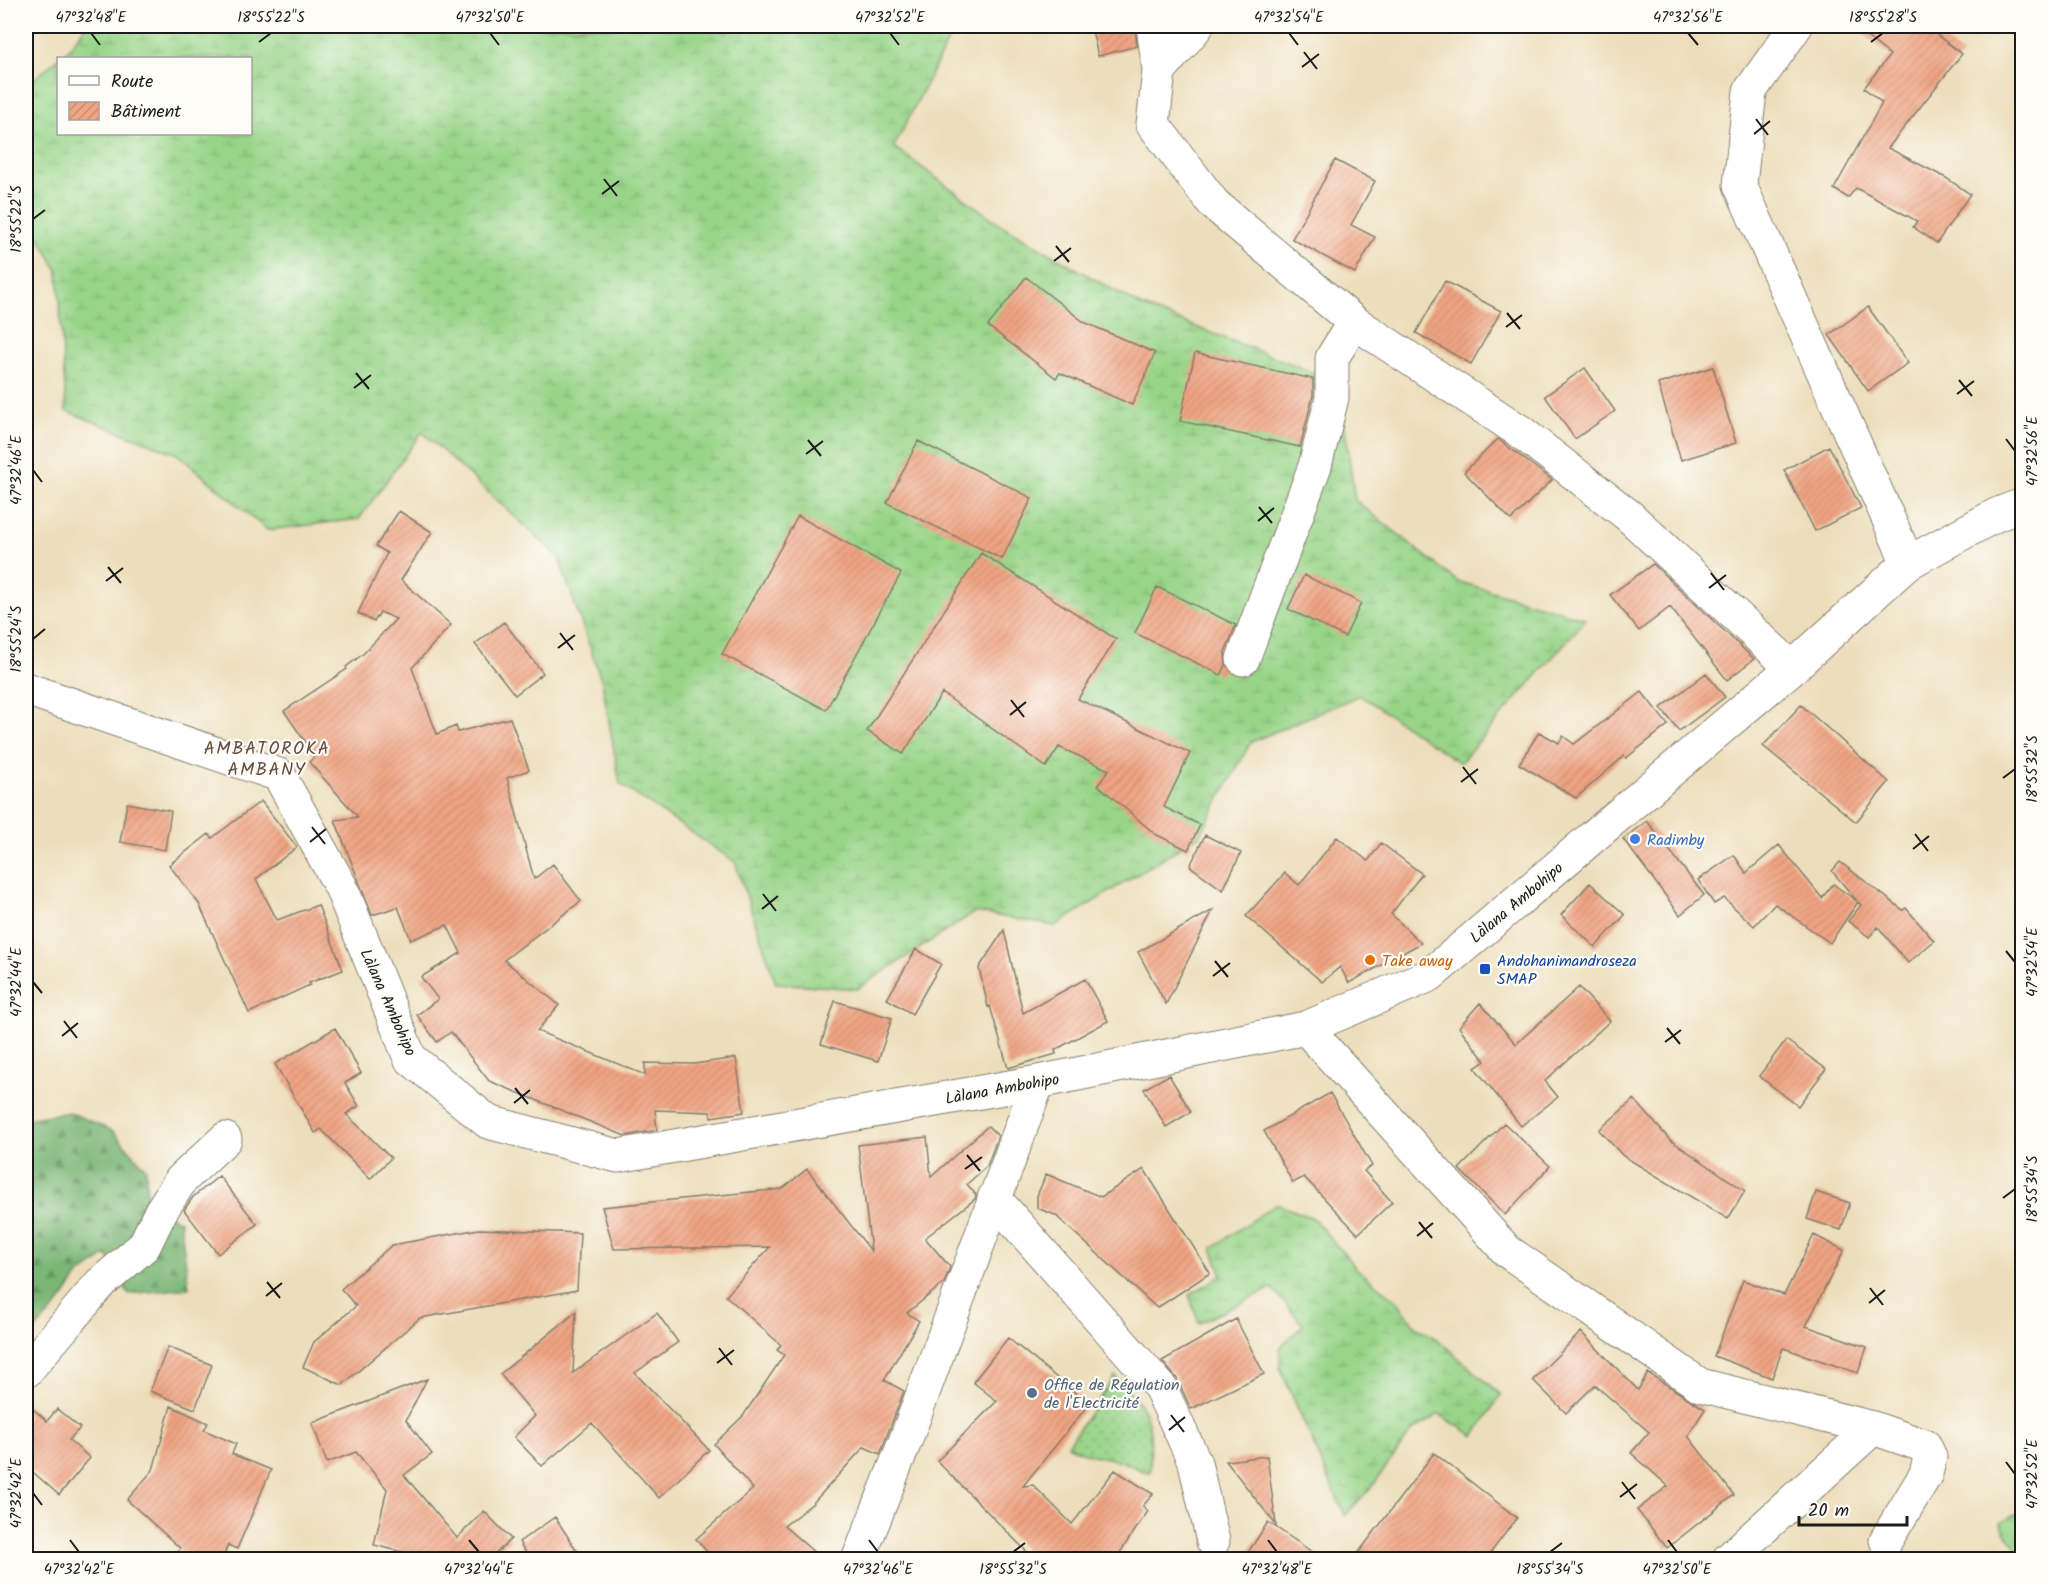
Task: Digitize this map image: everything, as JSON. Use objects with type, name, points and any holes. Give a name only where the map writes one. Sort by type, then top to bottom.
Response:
[{"type":"street","points":[[1153,26],[1159,71],[1154,124],[1214,204],[1354,322],[1521,432],[1629,516],[1792,668]]},
{"type":"street","points":[[1159,71],[1197,26]]},
{"type":"street","points":[[1796,26],[1750,91],[1740,185],[1908,563]]},
{"type":"street","points":[[1243,659],[1315,466],[1332,398],[1332,358],[1354,322]]},
{"type":"street","name":"Làlana Ambohipo","points":[[26,689],[279,775],[341,887],[410,1058],[488,1122],[618,1155],[1038,1082],[1306,1028],[1430,975],[1792,668],[1908,563],[1996,515],[2022,505]]},
{"type":"street","points":[[1306,1028],[1499,1242],[1516,1257],[1700,1384],[1873,1428],[1924,1446],[1930,1457],[1926,1474],[1886,1540]]},
{"type":"street","points":[[858,1560],[906,1439],[1038,1082]]},
{"type":"street","points":[[26,1371],[100,1284],[144,1246],[161,1211],[181,1180],[225,1139]]},
{"type":"street","points":[[994,1198],[1160,1387],[1195,1463],[1213,1541]]},
{"type":"street","points":[[1728,1560],[1873,1428]]},
{"type":"green space","points":[[85,26],[712,26],[727,33],[734,26],[943,26],[952,33],[894,147],[1001,225],[1141,306],[1339,382],[1355,500],[1457,581],[1586,619],[1460,763],[1360,695],[1251,742],[1200,835],[1055,926],[975,912],[857,989],[776,983],[735,862],[620,784],[602,682],[558,556],[422,432],[359,519],[267,530],[177,454],[66,411],[58,271],[26,215],[26,86],[57,59],[57,135],[252,135],[252,57],[60,57],[69,49]]},
{"type":"green space","points":[[2022,709],[2022,788],[2019,787],[2015,713]]},
{"type":"green space","points":[[69,1112],[113,1131],[146,1169],[147,1204],[180,1221],[189,1288],[128,1294],[107,1255],[79,1275],[59,1304],[26,1339],[26,1119]]},
{"type":"green space","points":[[1276,1204],[1313,1218],[1356,1268],[1398,1302],[1415,1326],[1437,1339],[1501,1395],[1474,1436],[1439,1414],[1412,1431],[1374,1484],[1345,1516],[1280,1368],[1280,1348],[1303,1325],[1272,1288],[1199,1323],[1189,1295],[1222,1275],[1212,1248]]},
{"type":"green space","points":[[1115,1376],[1136,1399],[1147,1419],[1151,1441],[1150,1472],[1123,1462],[1082,1452],[1068,1445]]},
{"type":"green space","points":[[2022,1511],[2022,1557],[2000,1523]]},
{"type":"building","points":[[1091,26],[1135,26],[1137,46],[1098,56]]},
{"type":"building","points":[[1853,26],[1925,26],[1962,54],[1888,148],[1946,178],[1970,194],[1937,243],[1913,227],[1917,221],[1856,188],[1848,198],[1834,189],[1882,103],[1864,88],[1890,55]]},
{"type":"building","points":[[1335,160],[1375,181],[1351,225],[1375,237],[1355,273],[1292,239]]},
{"type":"building","points":[[1026,277],[1084,322],[1155,353],[1132,405],[1060,373],[1056,378],[988,326]]},
{"type":"building","points":[[1445,281],[1501,311],[1471,364],[1416,333]]},
{"type":"building","points":[[1868,307],[1908,363],[1868,391],[1829,335]]},
{"type":"building","points":[[1195,353],[1313,379],[1313,396],[1300,447],[1180,421]]},
{"type":"building","points":[[1713,367],[1736,443],[1681,460],[1658,384]]},
{"type":"building","points":[[1585,368],[1615,411],[1575,439],[1545,396]]},
{"type":"building","points":[[1498,439],[1552,480],[1511,520],[1464,472]]},
{"type":"building","points":[[918,441],[1032,498],[1002,559],[887,503]]},
{"type":"building","points":[[1829,446],[1861,508],[1815,531],[1784,470]]},
{"type":"building","points":[[399,511],[432,532],[401,580],[451,625],[412,668],[437,734],[456,726],[458,732],[510,718],[529,770],[507,778],[534,879],[553,864],[581,901],[504,960],[559,1005],[537,1031],[645,1075],[645,1063],[694,1064],[736,1058],[744,1112],[711,1117],[710,1112],[655,1110],[657,1130],[625,1136],[489,1081],[451,1032],[437,1042],[417,1015],[438,999],[421,977],[461,953],[447,925],[411,940],[398,907],[372,915],[335,820],[358,817],[309,762],[315,756],[284,711],[347,669],[346,667],[363,654],[396,619],[380,612],[374,622],[358,613],[387,553],[376,546]]},
{"type":"building","points":[[798,516],[901,573],[826,710],[722,654]]},
{"type":"building","points":[[981,553],[1116,639],[1078,699],[1190,753],[1164,807],[1200,825],[1188,850],[1155,834],[1098,785],[1109,770],[1059,747],[1046,767],[942,693],[903,754],[867,731]]},
{"type":"building","points":[[1653,564],[1754,659],[1727,680],[1670,607],[1639,631],[1610,595]]},
{"type":"building","points":[[1304,575],[1361,603],[1345,637],[1288,609]]},
{"type":"building","points":[[1157,587],[1236,625],[1225,652],[1226,665],[1221,675],[1135,633]]},
{"type":"building","points":[[504,622],[543,673],[515,695],[475,644]]},
{"type":"building","points":[[1706,673],[1725,697],[1679,731],[1661,708]]},
{"type":"building","points":[[1642,692],[1668,725],[1626,758],[1624,756],[1576,798],[1519,764],[1539,732],[1559,743],[1563,736],[1574,744]]},
{"type":"building","points":[[1801,705],[1889,782],[1856,822],[1763,746]]},
{"type":"building","points":[[261,801],[297,847],[256,879],[277,920],[318,905],[343,970],[309,983],[310,985],[249,1013],[199,904],[169,865],[209,834],[212,838]]},
{"type":"building","points":[[127,803],[171,811],[165,850],[120,842]]},
{"type":"building","points":[[1647,821],[1704,895],[1680,915],[1623,839]]},
{"type":"building","points":[[1205,835],[1241,853],[1223,890],[1190,866]]},
{"type":"building","points":[[1337,837],[1368,861],[1381,843],[1422,874],[1391,914],[1421,943],[1349,983],[1340,967],[1322,982],[1246,916],[1285,873],[1299,885]]},
{"type":"building","points":[[1779,845],[1822,898],[1833,884],[1857,901],[1832,871],[1840,862],[1903,910],[1906,908],[1934,941],[1908,963],[1878,927],[1869,937],[1848,921],[1861,905],[1858,902],[1830,943],[1775,904],[1754,926],[1724,898],[1714,904],[1698,880],[1734,855],[1746,873]]},
{"type":"building","points":[[1590,883],[1625,915],[1595,947],[1561,915]]},
{"type":"building","points":[[1213,910],[1166,1004],[1138,952]]},
{"type":"building","points":[[1004,930],[1023,1013],[1085,979],[1108,1021],[1055,1050],[1056,1054],[1008,1068],[990,1006],[988,1007],[979,968]]},
{"type":"building","points":[[916,949],[941,964],[912,1014],[887,999]]},
{"type":"building","points":[[1579,987],[1610,1021],[1545,1081],[1558,1097],[1521,1126],[1475,1068],[1485,1061],[1459,1027],[1480,1003],[1516,1044]]},
{"type":"building","points":[[835,1001],[892,1018],[878,1061],[821,1044]]},
{"type":"building","points":[[335,1028],[361,1073],[345,1083],[359,1106],[346,1114],[391,1158],[370,1179],[321,1129],[315,1133],[275,1064]]},
{"type":"building","points":[[1786,1040],[1826,1069],[1798,1106],[1759,1076]]},
{"type":"building","points":[[1169,1075],[1191,1112],[1166,1127],[1144,1089]]},
{"type":"building","points":[[1330,1093],[1372,1166],[1364,1171],[1392,1202],[1358,1234],[1304,1177],[1293,1183],[1264,1131]]},
{"type":"building","points":[[1634,1099],[1669,1139],[1745,1191],[1728,1219],[1623,1156],[1599,1130]]},
{"type":"building","points":[[1504,1123],[1550,1166],[1505,1215],[1459,1169]]},
{"type":"building","points":[[988,1126],[998,1136],[987,1166],[967,1184],[976,1195],[975,1199],[925,1238],[950,1267],[944,1283],[907,1313],[919,1321],[884,1380],[904,1391],[880,1454],[864,1447],[813,1503],[784,1526],[823,1560],[714,1560],[696,1539],[753,1489],[714,1444],[743,1416],[784,1355],[777,1350],[781,1345],[726,1296],[770,1247],[614,1249],[602,1207],[782,1189],[807,1169],[871,1251],[858,1145],[927,1137],[931,1177]]},
{"type":"building","points":[[1144,1169],[1210,1273],[1157,1308],[1055,1215],[1037,1208],[1037,1196],[1046,1174],[1101,1197]]},
{"type":"building","points":[[219,1176],[257,1224],[218,1254],[184,1210],[193,1197]]},
{"type":"building","points":[[1816,1192],[1850,1203],[1841,1230],[1807,1219]]},
{"type":"building","points":[[479,1229],[580,1233],[577,1290],[420,1318],[342,1385],[303,1367],[314,1342],[356,1306],[341,1289],[392,1245]]},
{"type":"building","points":[[1814,1235],[1844,1250],[1806,1326],[1867,1347],[1858,1373],[1783,1348],[1772,1378],[1714,1356],[1743,1280],[1784,1295]]},
{"type":"building","points":[[576,1312],[573,1373],[657,1313],[678,1342],[635,1373],[709,1450],[659,1498],[592,1423],[542,1466],[514,1437],[535,1416],[500,1374]]},
{"type":"building","points":[[1236,1319],[1264,1374],[1191,1409],[1177,1379],[1162,1361]]},
{"type":"building","points":[[1581,1332],[1638,1390],[1648,1373],[1705,1409],[1688,1436],[1734,1495],[1667,1548],[1637,1510],[1668,1486],[1631,1453],[1649,1432],[1595,1385],[1566,1413],[1533,1380]]},
{"type":"building","points":[[1008,1338],[1089,1404],[1023,1486],[1033,1485],[1072,1524],[1115,1470],[1153,1494],[1143,1506],[1148,1511],[1115,1560],[1035,1560],[937,1461],[997,1401],[973,1382]]},
{"type":"building","points":[[168,1347],[212,1365],[195,1409],[150,1391]]},
{"type":"building","points":[[427,1379],[406,1420],[432,1454],[404,1475],[457,1538],[484,1511],[511,1539],[489,1560],[435,1560],[374,1545],[387,1489],[356,1452],[327,1463],[312,1423]]},
{"type":"building","points":[[26,1403],[47,1421],[57,1409],[80,1428],[69,1440],[90,1458],[59,1495],[26,1466]]},
{"type":"building","points":[[171,1406],[208,1423],[204,1430],[236,1444],[232,1454],[271,1470],[237,1549],[228,1545],[222,1560],[175,1560],[180,1548],[127,1500],[153,1470]]},
{"type":"building","points":[[1434,1453],[1517,1518],[1485,1560],[1353,1560]]},
{"type":"building","points":[[1267,1456],[1276,1525],[1226,1461]]},
{"type":"building","points":[[555,1517],[583,1560],[531,1560],[519,1542]]},
{"type":"building","points":[[1268,1522],[1324,1560],[1243,1560]]},
{"type":"place","name":"Radimby","points":[[1635,839]]},
{"type":"place","name":"Take away","points":[[1370,960]]},
{"type":"place","name":"Andohanimandroseza SMAP","points":[[1485,969]]},
{"type":"place","name":"Office de Régulation de l'Electricité","points":[[1032,1393]]},
{"type":"district","name":"AMBATOROKA AMBANY","points":[[267,758]]}]
